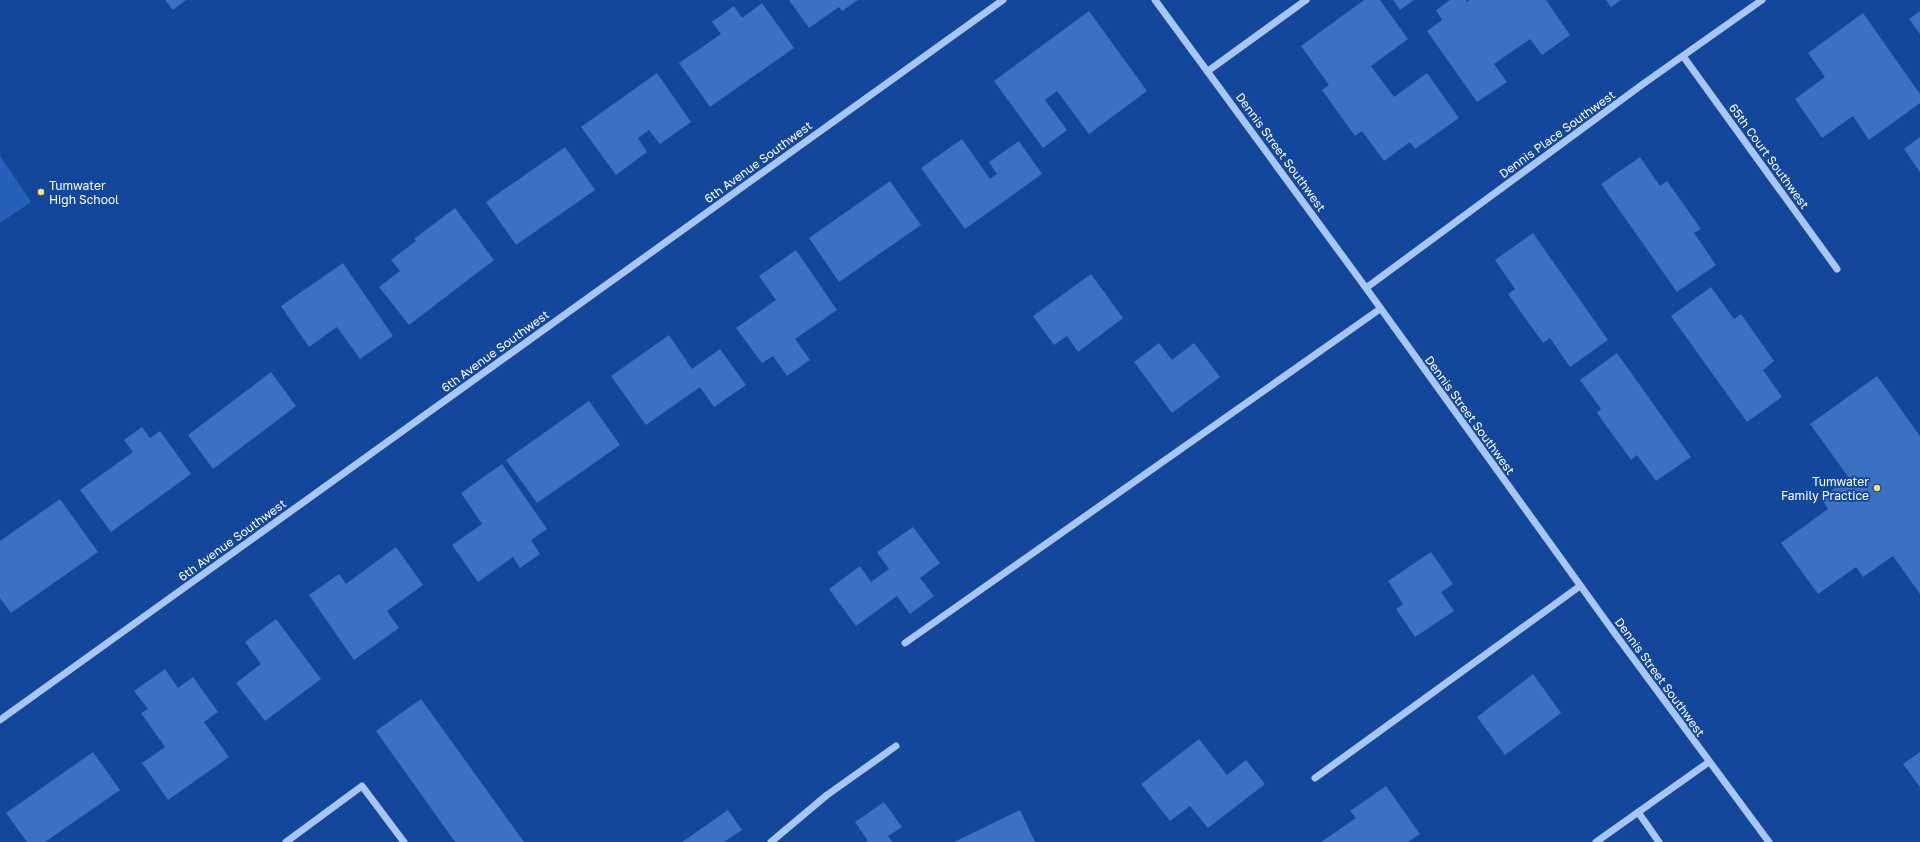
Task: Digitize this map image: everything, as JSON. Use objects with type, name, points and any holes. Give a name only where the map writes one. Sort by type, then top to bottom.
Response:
[{"type":"street","name":"6th Avenue Southwest","points":[[0,720],[1003,0]]},
{"type":"street","name":"Dennis Street Southwest","points":[[1155,0],[1366,288],[1580,586],[1769,842]]},
{"type":"street","points":[[1208,71],[1306,0]]},
{"type":"street","name":"Dennis Place Southwest","points":[[1366,288],[1762,0]]},
{"type":"street","name":"65th Court Southwest","points":[[1683,56],[1837,269]]},
{"type":"street","points":[[905,643],[1380,309]]},
{"type":"street","points":[[1315,778],[1580,586]]},
{"type":"street","points":[[771,842],[827,795],[896,746]]},
{"type":"street","points":[[1596,842],[1709,762]]},
{"type":"street","points":[[286,842],[362,786],[404,842]]},
{"type":"street","points":[[1638,812],[1659,842]]},
{"type":"shaded area","points":[[0,156],[31,202],[0,223]]},
{"type":"building","points":[[165,0],[186,0],[173,10]]},
{"type":"building","points":[[789,0],[858,0],[842,11],[839,7],[809,28]]},
{"type":"building","points":[[1364,0],[1380,0],[1408,39],[1371,66],[1394,97],[1427,73],[1459,118],[1415,149],[1410,142],[1384,161],[1362,131],[1355,136],[1322,90],[1329,85],[1301,46]]},
{"type":"building","points":[[1393,0],[1414,0],[1400,10]]},
{"type":"building","points":[[1450,0],[1466,0],[1467,2],[1469,0],[1546,0],[1570,35],[1542,55],[1530,39],[1494,64],[1507,82],[1477,102],[1427,31],[1442,20],[1436,10]]},
{"type":"building","points":[[1606,0],[1621,0],[1611,7]]},
{"type":"building","points":[[762,3],[794,48],[710,107],[679,63],[721,34],[712,22],[734,6],[742,18]]},
{"type":"building","points":[[1089,11],[1147,91],[1089,134],[1057,91],[1045,100],[1067,130],[1043,148],[994,81]]},
{"type":"building","points":[[1920,11],[1920,34],[1909,19]]},
{"type":"building","points":[[1863,13],[1920,94],[1920,103],[1869,140],[1853,116],[1822,138],[1795,99],[1825,77],[1808,53]]},
{"type":"building","points":[[657,73],[691,122],[660,144],[649,130],[638,138],[647,152],[616,175],[581,127]]},
{"type":"building","points":[[1920,137],[1920,172],[1904,149]]},
{"type":"building","points":[[962,139],[990,179],[997,174],[989,162],[1019,141],[1042,174],[965,229],[921,168]]},
{"type":"building","points":[[565,147],[595,190],[516,245],[486,202]]},
{"type":"building","points":[[1640,157],[1660,186],[1667,181],[1701,229],[1694,233],[1716,265],[1677,292],[1601,184]]},
{"type":"building","points":[[890,181],[921,225],[839,282],[809,238]]},
{"type":"building","points":[[455,208],[494,260],[409,325],[379,287],[400,271],[391,260],[416,241],[414,239]]},
{"type":"building","points":[[1533,233],[1608,340],[1570,367],[1550,338],[1543,343],[1508,294],[1515,289],[1495,260]]},
{"type":"building","points":[[796,250],[837,310],[795,339],[810,360],[787,376],[773,356],[762,363],[736,328],[776,300],[759,276]]},
{"type":"building","points":[[343,263],[393,336],[360,359],[337,327],[309,347],[281,306]]},
{"type":"building","points":[[1091,274],[1123,318],[1078,352],[1067,336],[1054,345],[1033,316]]},
{"type":"building","points":[[1711,287],[1734,319],[1741,314],[1774,361],[1763,370],[1782,397],[1747,422],[1671,316]]},
{"type":"building","points":[[669,335],[692,369],[720,349],[746,385],[714,407],[700,387],[646,425],[611,376]]},
{"type":"building","points":[[1159,343],[1172,360],[1194,343],[1220,377],[1172,413],[1134,362]]},
{"type":"building","points":[[1617,353],[1691,457],[1656,481],[1637,455],[1631,460],[1597,413],[1601,409],[1580,380]]},
{"type":"building","points":[[271,372],[296,406],[213,469],[188,435]]},
{"type":"building","name":"Tumwater Family Practice","points":[[1877,376],[1920,436],[1920,594],[1893,556],[1863,577],[1856,567],[1818,594],[1781,543],[1828,509],[1821,498],[1849,478],[1810,424]]},
{"type":"building","points":[[589,401],[620,445],[537,503],[506,460]]},
{"type":"building","points":[[142,427],[150,438],[160,431],[191,474],[111,532],[80,490],[133,452],[124,440]]},
{"type":"building","points":[[502,464],[547,529],[531,540],[540,554],[520,568],[513,557],[478,582],[452,545],[482,524],[461,493]]},
{"type":"building","points":[[60,499],[98,552],[11,613],[0,598],[0,541]]},
{"type":"building","points":[[913,527],[940,563],[920,578],[934,596],[910,614],[897,596],[856,626],[829,589],[860,566],[871,582],[889,569],[877,552]]},
{"type":"building","points":[[396,547],[423,585],[387,611],[399,628],[354,660],[309,595],[339,574],[346,584]]},
{"type":"building","points":[[1431,552],[1453,584],[1441,592],[1454,611],[1415,637],[1396,609],[1403,604],[1388,581]]},
{"type":"building","points":[[276,619],[321,679],[265,721],[236,683],[261,664],[245,642]]},
{"type":"building","points":[[165,669],[178,688],[193,677],[218,712],[204,722],[229,757],[168,800],[142,763],[165,747],[141,713],[148,709],[134,691]]},
{"type":"building","points":[[1533,674],[1561,713],[1505,755],[1477,717]]},
{"type":"building","points":[[421,699],[524,842],[455,842],[376,731]]},
{"type":"building","points":[[1199,739],[1227,775],[1246,760],[1265,784],[1208,828],[1190,806],[1170,821],[1141,784]]},
{"type":"building","points":[[93,752],[120,790],[45,842],[27,842],[6,813]]},
{"type":"building","points":[[1920,752],[1920,787],[1903,764]]},
{"type":"building","points":[[1386,786],[1420,834],[1408,842],[1321,842],[1356,818],[1350,811]]},
{"type":"building","points":[[884,802],[902,827],[888,836],[892,842],[866,842],[868,841],[855,822]]},
{"type":"building","points":[[728,810],[742,830],[724,842],[682,842]]},
{"type":"building","points":[[1020,810],[1035,842],[954,842]]},
{"type":"place","name":"Tumwater High School","points":[[41,192]]},
{"type":"place","name":"Tumwater Family Practice","points":[[1877,488]]}]
